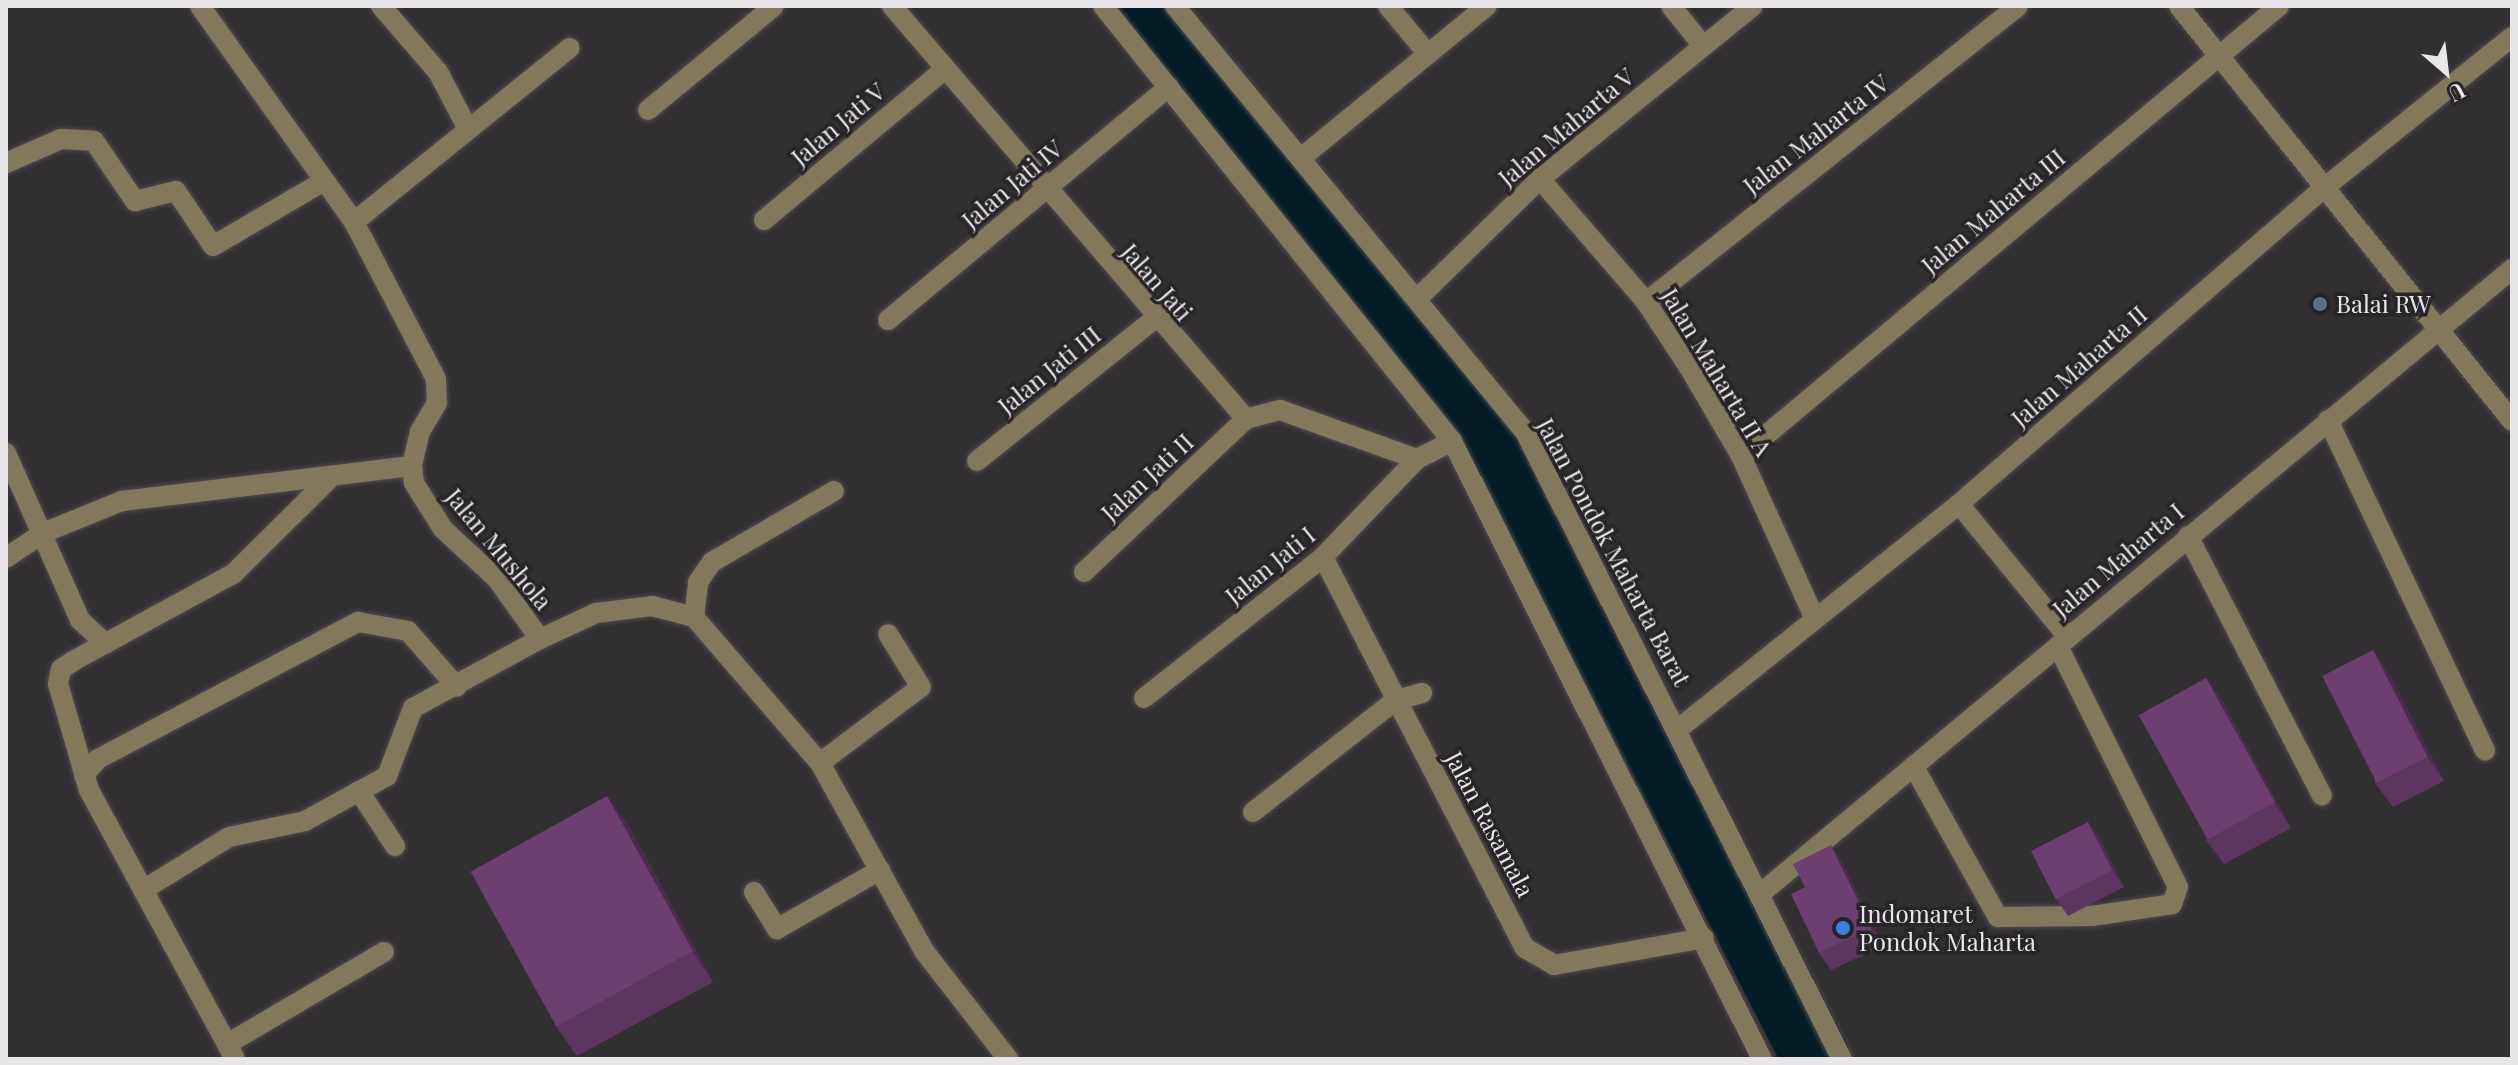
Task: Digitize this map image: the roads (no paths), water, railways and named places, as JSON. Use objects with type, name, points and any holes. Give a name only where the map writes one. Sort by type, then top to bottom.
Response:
[{"type":"street","points":[[6,558],[43,533],[122,501],[412,466],[420,431],[437,403],[436,379],[354,222],[321,183],[200,6]]},
{"type":"street","points":[[381,6],[438,72],[467,127]]},
{"type":"street","points":[[648,110],[774,6]]},
{"type":"street","name":"Jalan Jati","points":[[892,6],[1153,320],[1246,419]]},
{"type":"street","points":[[1103,6],[1452,441],[1704,938],[1762,1059]]},
{"type":"street","name":"Jalan Pondok Maharta Barat","points":[[1175,6],[1420,296],[1532,444],[1842,1059]]},
{"type":"street","points":[[1388,6],[1428,54]]},
{"type":"street","points":[[1301,158],[1487,6]]},
{"type":"street","points":[[1671,6],[1703,46]]},
{"type":"street","name":"Jalan Maharta V","points":[[1420,296],[1540,179],[1753,6]]},
{"type":"street","name":"Jalan Maharta IV","points":[[1646,302],[2018,6]]},
{"type":"street","points":[[2179,6],[2512,421]]},
{"type":"street","name":"Jalan Maharta III","points":[[1741,456],[2279,6]]},
{"type":"street","name":"Jalan Maharta II","points":[[1677,730],[1813,615],[1959,504],[2324,188],[2512,37]]},
{"type":"street","points":[[354,222],[448,153],[467,127],[570,48]]},
{"type":"street","name":"Jalan Jati V","points":[[764,220],[945,69]]},
{"type":"street","name":"Jalan Jati IV","points":[[888,320],[1169,87]]},
{"type":"street","points":[[6,163],[61,139],[94,141],[135,201],[176,191],[213,246],[321,183]]},
{"type":"street","name":"Jalan Maharta II A","points":[[1540,179],[1646,302],[1741,456],[1813,615]]},
{"type":"street","name":"Jalan Maharta I","points":[[1760,894],[2436,328],[2512,269]]},
{"type":"street","name":"Jalan Jati III","points":[[977,461],[1153,320]]},
{"type":"street","points":[[1246,419],[1280,410],[1417,459],[1452,441]]},
{"type":"street","name":"Jalan Jati II","points":[[1084,572],[1246,419]]},
{"type":"street","points":[[2328,420],[2485,751]]},
{"type":"street","points":[[6,453],[80,620],[106,644]]},
{"type":"street","name":"Jalan Jati I","points":[[1144,698],[1323,557],[1417,459]]},
{"type":"street","name":"Jalan Mushola","points":[[412,466],[414,483],[443,529],[497,579],[540,639],[596,613],[652,606],[694,617]]},
{"type":"street","points":[[332,476],[233,574],[61,669],[58,684],[84,775],[231,1052],[384,952]]},
{"type":"street","points":[[834,491],[712,562],[698,582],[694,617],[820,763],[924,951],[1008,1059]]},
{"type":"street","points":[[1914,767],[1998,917],[2092,916],[2172,904],[2178,887],[2062,641],[1959,504]]},
{"type":"street","points":[[2188,536],[2322,796]]},
{"type":"street","name":"Jalan Rasamala","points":[[1323,557],[1535,958],[1554,965],[1607,960],[1704,938]]},
{"type":"street","points":[[84,775],[98,759],[358,622],[408,631],[457,687]]},
{"type":"street","points":[[820,763],[921,687],[888,634]]},
{"type":"street","points":[[143,890],[229,837],[305,821],[387,776],[413,708],[457,687],[540,639]]},
{"type":"street","points":[[1253,812],[1396,700],[1422,693]]},
{"type":"street","points":[[359,791],[395,846]]},
{"type":"street","points":[[754,892],[777,929],[880,870]]},
{"type":"waterway","points":[[1145,6],[1494,431],[1817,1059]]},
{"type":"place","name":"Balai RW","points":[[2320,304]]},
{"type":"place","name":"Indomaret Pondok Maharta","points":[[1843,928]]}]
